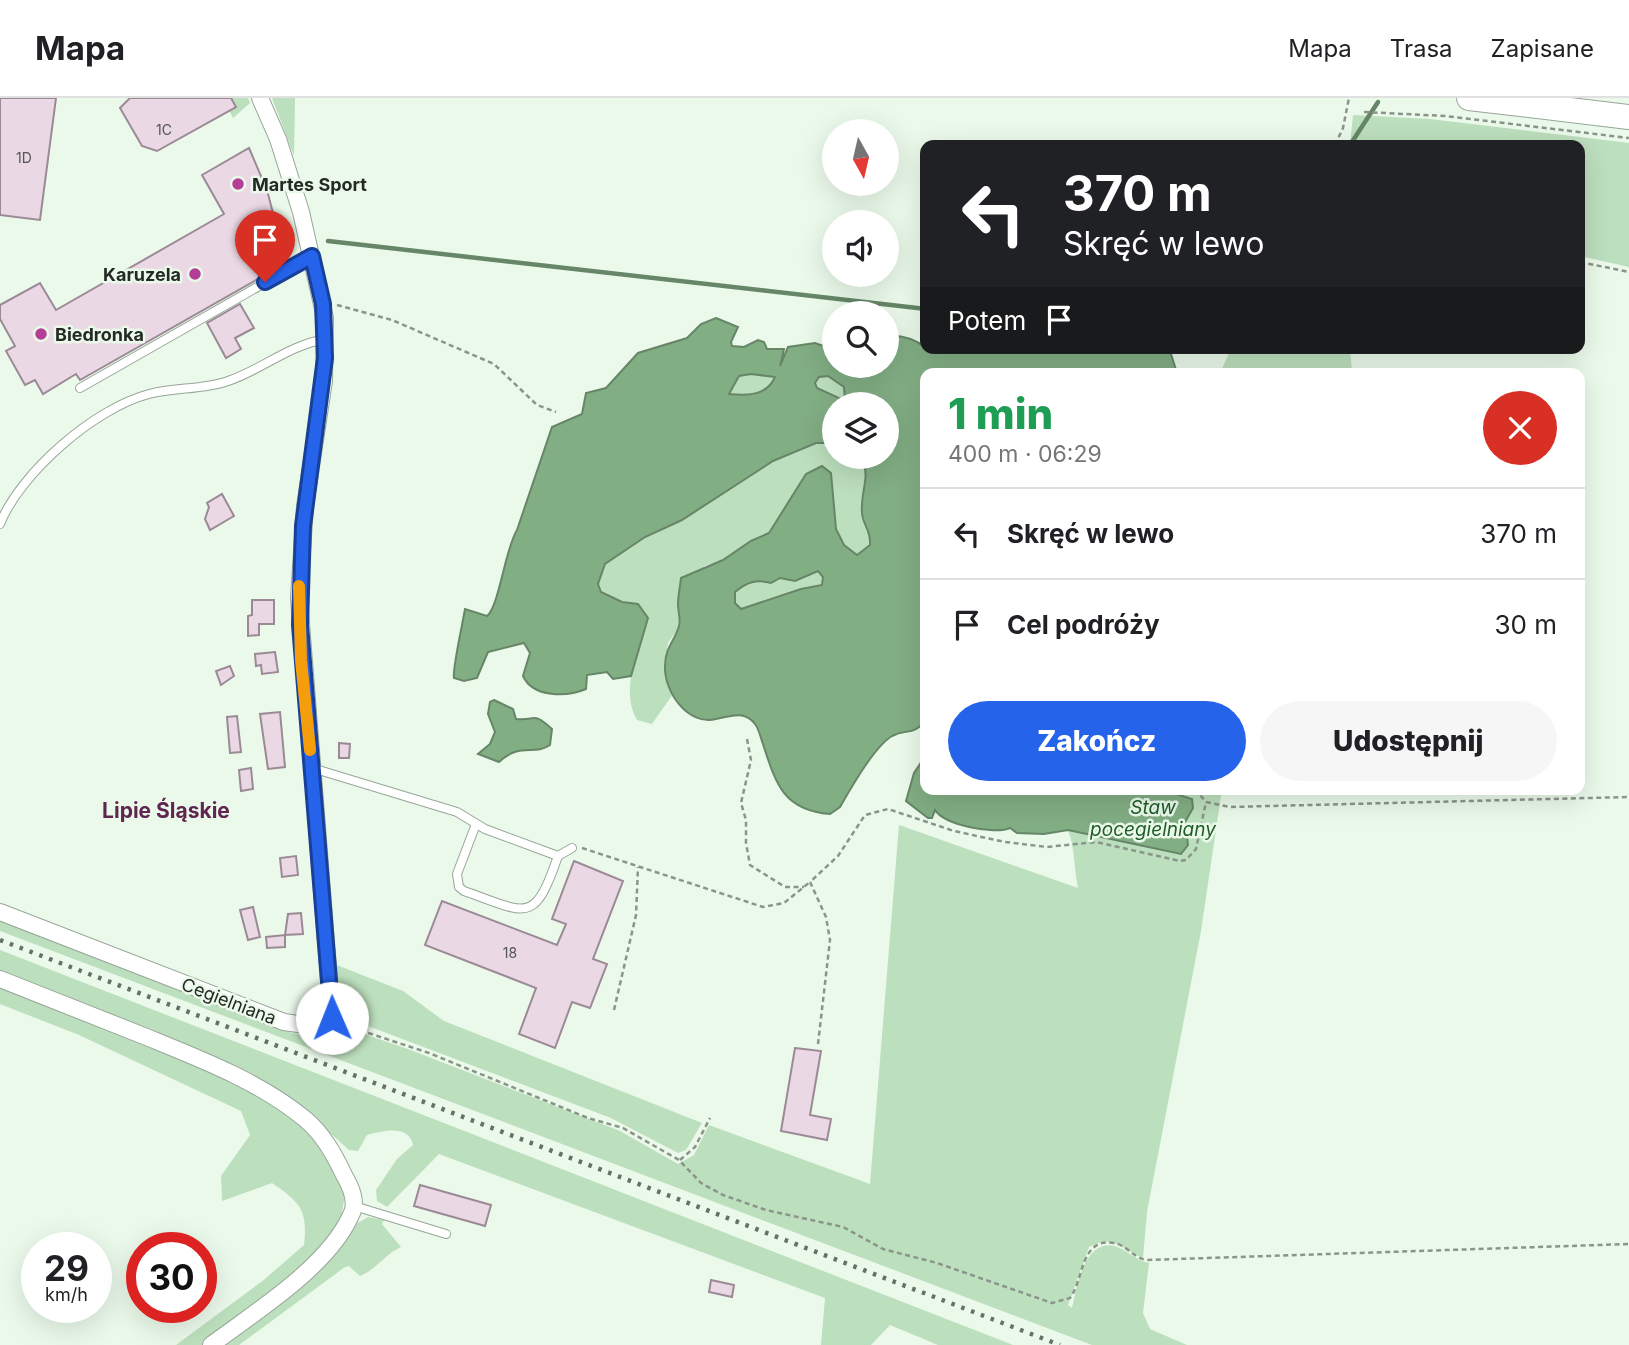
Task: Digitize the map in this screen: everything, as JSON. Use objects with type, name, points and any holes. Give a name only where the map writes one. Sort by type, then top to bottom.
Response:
[{"type":"main road","points":[[1469,98],[1629,117]]},
{"type":"street","points":[[260,98],[286,163],[312,256],[323,304],[326,339],[324,381],[305,506],[299,574],[301,660],[332,991],[330,1021]]},
{"type":"street","name":"Cegielniana","points":[[0,912],[284,1022],[309,1028],[323,1026],[330,1021]]},
{"type":"street","points":[[0,979],[207,1063],[290,1108],[306,1120],[328,1144],[349,1185],[354,1206],[346,1223],[322,1255],[278,1294],[211,1345]]},
{"type":"lane","points":[[80,388],[312,256]]},
{"type":"lane","points":[[0,524],[14,495],[25,482],[91,421],[145,394],[226,382],[295,346],[326,339]]},
{"type":"lane","points":[[312,768],[444,807],[475,824],[558,856]]},
{"type":"lane","points":[[475,824],[457,874],[459,887],[514,908],[529,907],[545,892],[558,856],[572,848]]},
{"type":"lane","points":[[354,1206],[446,1234]]},
{"type":"path","points":[[1337,140],[1343,128],[1349,98]]},
{"type":"path","points":[[1364,112],[1445,116],[1629,138]]},
{"type":"path","points":[[1585,262],[1629,272]]},
{"type":"path","points":[[323,304],[353,308],[392,320],[494,364],[537,405],[556,412]]},
{"type":"path","points":[[747,738],[751,760],[741,803],[746,820],[750,865],[785,887],[804,887]]},
{"type":"path","points":[[1200,795],[1206,802],[1230,807],[1629,797]]},
{"type":"path","points":[[572,848],[602,853],[763,907],[784,903],[810,882],[838,856],[859,821],[878,810],[896,810],[954,831],[1005,842],[1047,847],[1096,842],[1180,861],[1186,860],[1196,849],[1206,802]]},
{"type":"path","points":[[614,1010],[636,915],[638,867]]},
{"type":"path","points":[[810,882],[823,910],[830,940],[817,1044]]},
{"type":"path","points":[[330,1021],[363,1029],[429,1053],[588,1118],[623,1128],[679,1160],[701,1183],[744,1203],[843,1227],[883,1249],[937,1263],[1052,1303],[1070,1298],[1089,1252],[1106,1243],[1116,1243],[1139,1259],[1147,1260],[1629,1244]]},
{"type":"path","points":[[679,1160],[695,1147],[710,1118]]},
{"type":"shaded area","points":[[223,98],[248,98],[250,103],[233,118]]},
{"type":"shaded area","points":[[272,98],[295,98],[294,156]]},
{"type":"shaded area","points":[[1353,115],[1430,119],[1629,143],[1629,267],[1585,257],[1585,140],[1350,140]]},
{"type":"shaded area","points":[[1229,354],[1351,354],[1352,368],[1222,368]]},
{"type":"shaded area","points":[[751,374],[775,377],[767,388],[761,391],[749,395],[729,394],[739,376]]},
{"type":"shaded area","points":[[819,377],[831,378],[844,387],[844,392],[825,392],[817,388],[815,383]]},
{"type":"shaded area","points":[[822,443],[822,469],[865,469],[861,506],[870,545],[857,555],[844,545],[836,528],[831,474],[779,518],[769,533],[751,541],[723,560],[704,566],[678,605],[680,626],[668,643],[664,668],[673,694],[652,724],[637,720],[632,708],[630,682],[648,618],[638,604],[622,602],[601,592],[598,584],[605,564],[645,537],[682,520],[773,461]]},
{"type":"shaded area","points":[[818,571],[823,577],[823,585],[801,589],[740,609],[735,603],[735,592],[748,584],[756,581],[771,583],[780,578],[795,581]]},
{"type":"shaded area","points":[[1181,795],[1221,795],[1201,931],[1147,1212],[1143,1258],[1111,1242],[1097,1243],[1089,1247],[1068,1305],[1072,1308],[1080,1277],[1089,1257],[1104,1246],[1115,1246],[1149,1263],[1143,1313],[1150,1329],[1187,1345],[1092,1345],[0,931],[0,921],[281,1030],[304,1036],[327,1036],[347,1032],[367,1035],[408,1049],[620,1131],[678,1164],[694,1155],[709,1125],[870,1184],[899,825],[1078,888],[1068,830],[1180,854],[1188,831],[1185,822],[1193,808],[1192,798]]},
{"type":"shaded area","points":[[0,950],[1013,1345],[938,1345],[890,1325],[871,1345],[821,1345],[825,1298],[439,1154],[387,1207],[377,1201],[376,1190],[397,1159],[413,1145],[406,1134],[394,1131],[367,1135],[358,1151],[349,1150],[310,1115],[0,972]]},
{"type":"shaded area","points":[[334,964],[403,991],[444,1021],[702,1123],[686,1150],[678,1153],[611,1118],[360,1023],[343,1008]]},
{"type":"shaded area","points":[[0,987],[214,1071],[274,1104],[315,1135],[329,1156],[345,1194],[341,1218],[335,1231],[308,1262],[203,1345],[176,1345],[206,1323],[217,1323],[217,1315],[265,1279],[304,1245],[305,1223],[300,1208],[272,1183],[222,1201],[221,1176],[250,1135],[241,1111],[79,1035],[0,1004]]},
{"type":"shaded area","points":[[368,1217],[384,1220],[382,1224],[401,1247],[360,1276],[349,1266],[345,1267],[239,1345],[219,1345],[349,1228]]},
{"type":"water","points":[[716,318],[738,327],[731,342],[732,346],[744,347],[758,340],[764,342],[767,349],[784,349],[780,366],[788,347],[815,343],[822,345],[822,377],[815,383],[817,388],[826,392],[822,392],[822,443],[773,461],[682,520],[645,537],[605,564],[598,584],[601,592],[622,602],[638,604],[648,618],[631,676],[613,679],[607,672],[587,675],[586,689],[560,694],[542,692],[528,683],[523,676],[530,653],[524,643],[488,652],[477,678],[464,681],[454,678],[465,609],[487,616],[491,610],[552,427],[582,414],[586,393],[606,388],[638,353],[687,338],[701,324]],"holes":[[[751,374],[775,377],[767,388],[749,395],[729,394],[739,376]]]},
{"type":"water","points":[[899,337],[920,344],[920,354],[1171,354],[1175,368],[920,368],[920,726],[885,741],[863,768],[840,807],[830,814],[802,807],[784,792],[772,771],[758,729],[747,717],[737,715],[706,720],[687,712],[673,696],[666,676],[665,659],[680,624],[678,602],[681,578],[723,560],[751,541],[769,533],[806,474],[822,466],[822,469],[831,473],[836,529],[844,545],[857,555],[870,545],[862,513],[866,469],[899,469],[899,392],[844,392],[844,387],[831,378],[899,378]],"holes":[[[818,571],[823,577],[822,585],[801,589],[741,609],[735,603],[735,592],[756,581],[771,583],[780,578],[795,581]]]},
{"type":"water","points":[[494,700],[513,709],[516,719],[534,718],[546,723],[552,729],[550,745],[514,752],[499,762],[478,754],[490,744],[495,732],[488,714],[490,702]]},
{"type":"water","name":"Staw pocegielniany","points":[[920,764],[920,795],[1179,795],[1192,799],[1193,808],[1185,822],[1188,845],[1181,854],[1068,830],[1044,834],[1017,833],[1010,828],[993,830],[970,827],[948,820],[935,810],[932,818],[928,818],[906,801],[914,773]]},
{"type":"building","points":[[0,98],[56,98],[40,220],[0,215]]},
{"type":"building","points":[[130,98],[231,98],[236,107],[157,151],[142,146],[120,108]]},
{"type":"building","name":"Karuzela","points":[[249,148],[267,190],[286,263],[80,380],[76,374],[43,394],[35,380],[25,385],[6,351],[15,346],[0,319],[0,305],[40,283],[56,310],[224,214],[202,175]]},
{"type":"building","points":[[240,304],[254,328],[235,338],[241,349],[226,358],[207,323]]},
{"type":"building","points":[[222,494],[234,516],[210,530],[205,519],[209,507],[207,503]]},
{"type":"building","points":[[252,600],[274,600],[274,624],[259,624],[259,635],[248,636],[248,616],[252,615]]},
{"type":"building","points":[[275,652],[278,672],[262,674],[261,665],[256,666],[255,654]]},
{"type":"building","points":[[230,666],[234,676],[221,685],[216,671]]},
{"type":"building","points":[[280,712],[285,767],[268,769],[260,714]]},
{"type":"building","points":[[237,716],[241,752],[230,753],[227,717]]},
{"type":"building","points":[[339,743],[350,744],[349,758],[339,758]]},
{"type":"building","points":[[251,768],[253,789],[241,791],[239,770]]},
{"type":"building","points":[[296,856],[298,875],[282,877],[280,858]]},
{"type":"building","points":[[574,861],[623,881],[593,959],[607,964],[590,1008],[572,1002],[555,1048],[519,1034],[536,988],[425,945],[442,901],[557,945],[566,924],[552,919]]},
{"type":"building","points":[[253,907],[260,937],[248,940],[240,910]]},
{"type":"building","points":[[301,913],[303,934],[285,935],[288,914]]},
{"type":"building","points":[[285,935],[285,947],[267,948],[266,937]]},
{"type":"building","points":[[795,1048],[821,1051],[810,1115],[831,1119],[827,1140],[781,1131]]},
{"type":"building","points":[[420,1185],[491,1205],[485,1226],[414,1206]]},
{"type":"building","points":[[711,1280],[734,1285],[732,1297],[709,1292]]},
{"type":"waterway","points":[[1353,140],[1378,102]]},
{"type":"waterway","points":[[328,241],[920,308]]},
{"type":"railway","points":[[0,940],[1060,1345]]},
{"type":"slow traffic","points":[[299,586],[301,660],[310,750]]},
{"type":"place","name":"Martes Sport","points":[[238,184]]},
{"type":"place","name":"Karuzela","points":[[195,274]]},
{"type":"place","name":"Biedronka","points":[[41,334]]},
{"type":"district","name":"Lipie Śląskie","points":[[166,810]]},
{"type":"route","points":[[265,282],[312,256],[325,318],[324,381],[305,506],[299,598],[301,660],[332,991],[332,1018]]}]
